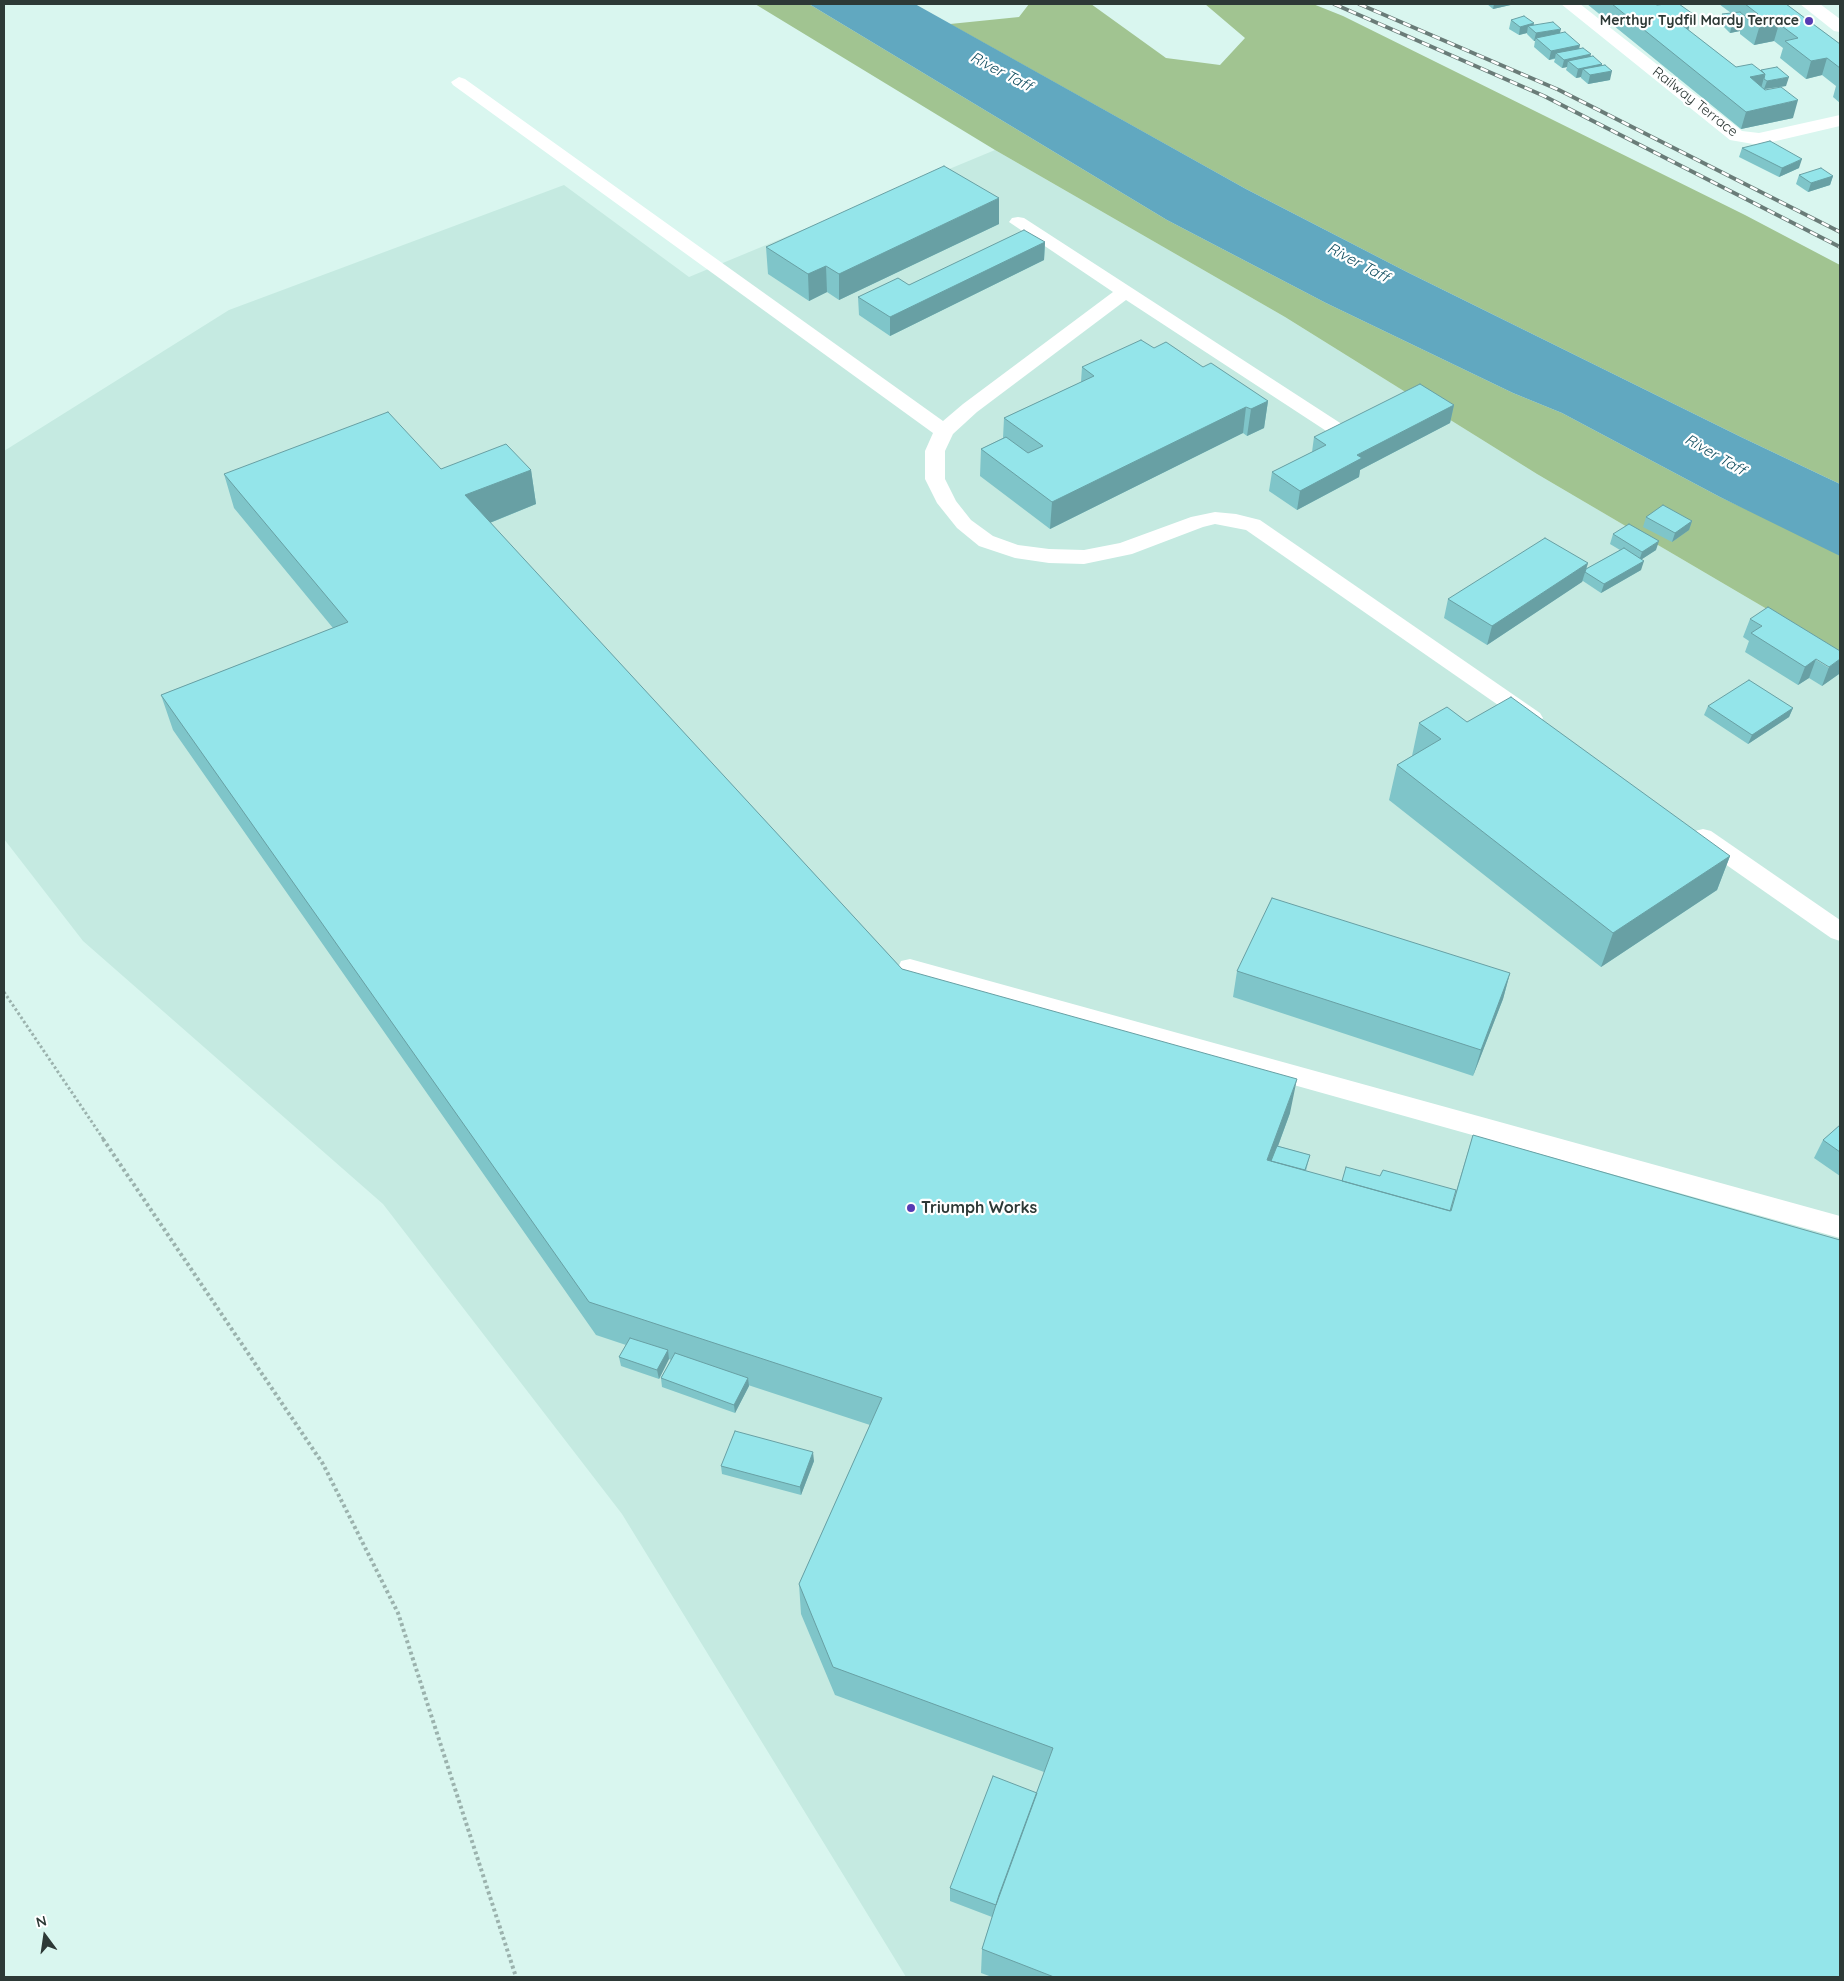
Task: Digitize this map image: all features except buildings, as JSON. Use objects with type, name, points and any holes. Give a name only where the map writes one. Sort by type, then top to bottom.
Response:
[{"type":"street","name":"Railway Terrace","points":[[1570,4],[1737,136],[1759,140],[1840,122]]},
{"type":"street","points":[[1809,4],[1840,27]]},
{"type":"lane","points":[[459,82],[944,431]]},
{"type":"lane","points":[[1018,222],[1344,434]]},
{"type":"lane","points":[[1125,292],[970,408],[944,431],[935,450],[935,479],[947,503],[964,524],[986,541],[1014,551],[1084,557],[1125,549],[1206,520],[1236,520],[1253,525],[1546,728]]},
{"type":"lane","points":[[1685,824],[1840,932]]},
{"type":"lane","points":[[910,968],[1840,1226]]},
{"type":"path","points":[[4,992],[323,1464],[398,1613],[516,1977]]},
{"type":"shaded area","points":[[995,150],[1285,317],[1537,474],[1840,652],[1840,1977],[906,1977],[622,1514],[383,1204],[83,941],[4,839],[4,451],[229,310],[564,185],[689,277]]},
{"type":"green space","points":[[755,4],[809,4],[1167,220],[1326,303],[1513,393],[1562,413],[1720,497],[1827,547],[1840,556],[1840,652],[1537,474],[1285,317],[995,150]]},
{"type":"green space","points":[[1029,4],[1091,4],[1166,58],[1220,65],[1245,38],[1205,4],[1313,4],[1343,16],[1745,215],[1840,265],[1840,484],[1407,272],[1246,189],[950,24],[1019,17]]},
{"type":"water","name":"River Taff","points":[[809,4],[915,4],[1246,189],[1407,272],[1840,484],[1840,556],[1720,497],[1562,413],[1513,393],[1326,303],[1167,220]]},
{"type":"railway","points":[[1334,4],[1544,96],[1840,247]]},
{"type":"railway","points":[[1359,4],[1559,90],[1840,232]]},
{"type":"place","name":"Merthyr Tydfil Mardy Terrace","points":[[1809,21]]},
{"type":"place","name":"Triumph Works","points":[[911,1208]]}]
